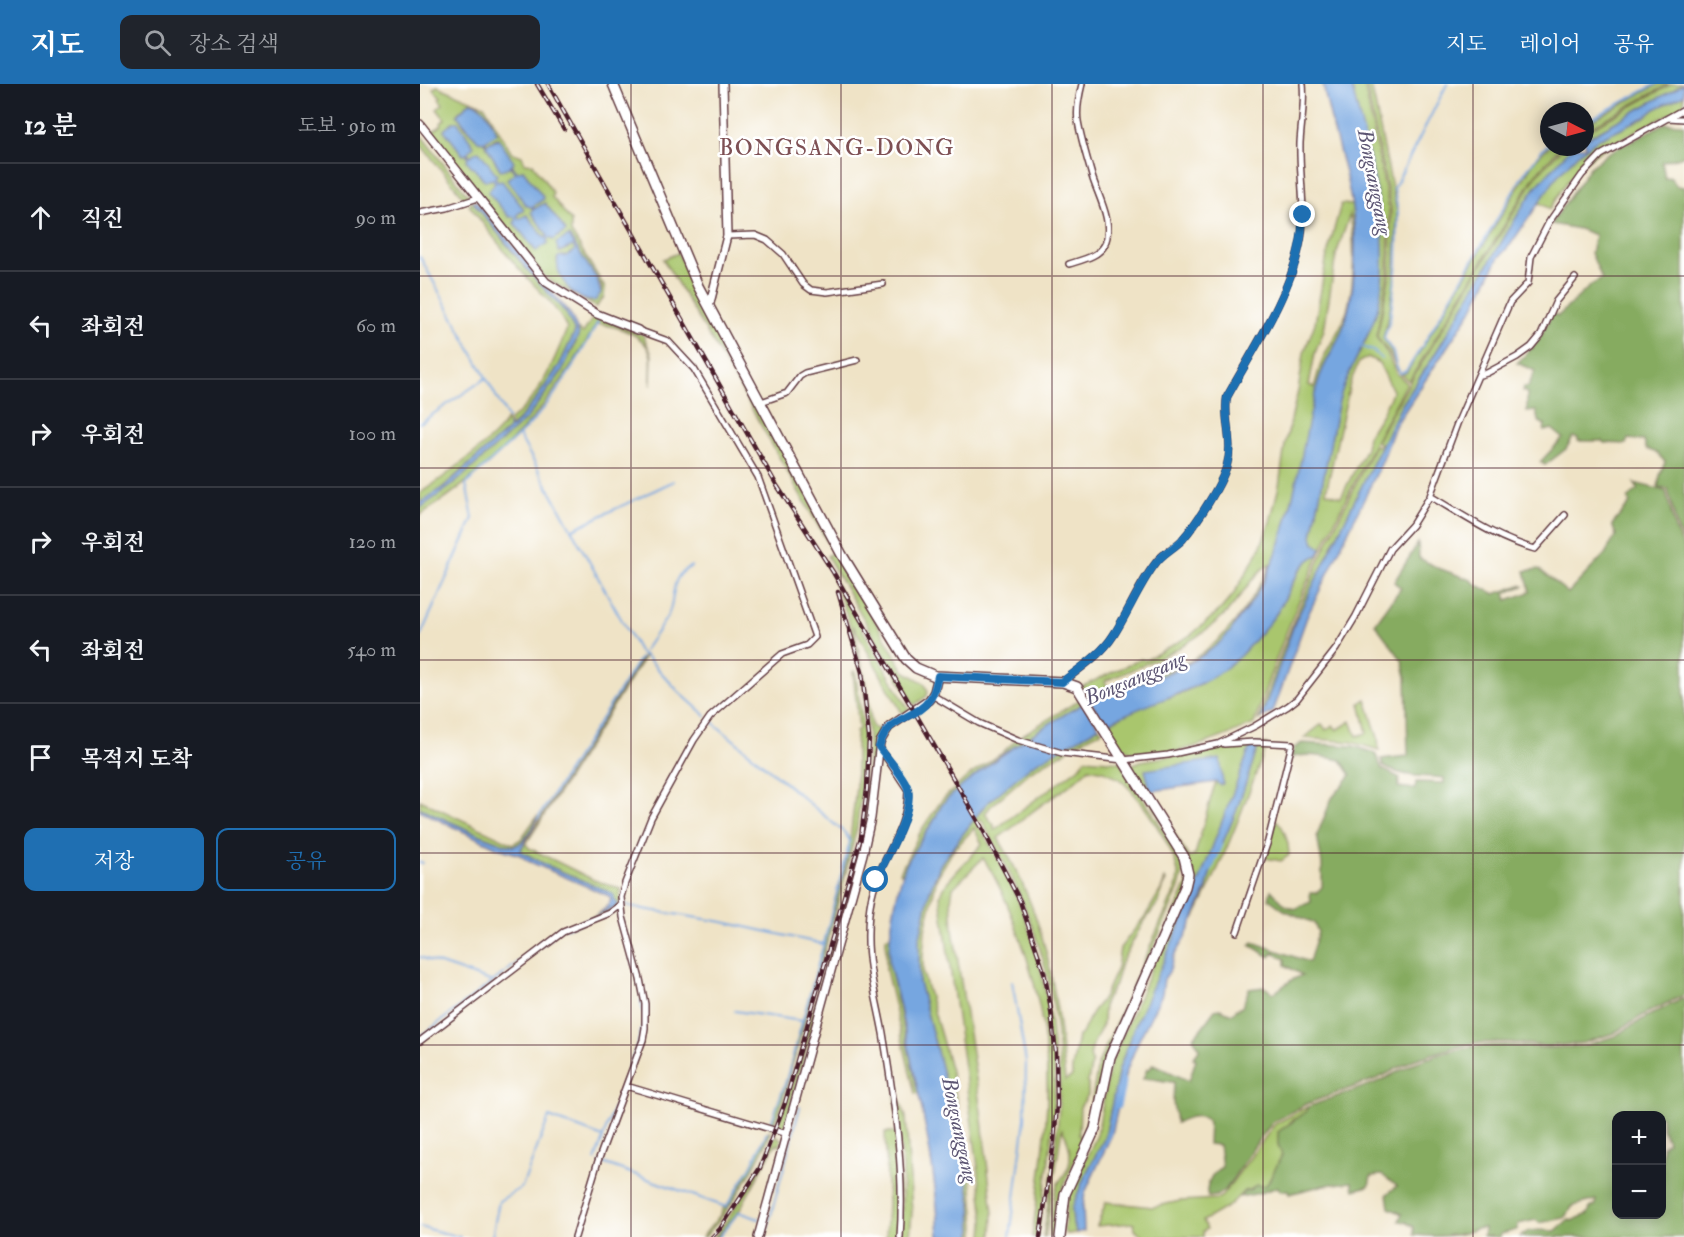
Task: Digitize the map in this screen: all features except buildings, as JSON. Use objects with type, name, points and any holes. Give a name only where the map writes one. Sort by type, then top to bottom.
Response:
[{"type":"main road","points":[[613,84],[709,308],[842,555],[906,659],[921,670],[938,676],[1062,682],[1073,685],[1080,690],[1181,852],[1188,874],[1185,887],[1110,1058],[1095,1129],[1065,1194],[1060,1237]]},
{"type":"street","points":[[709,308],[727,236],[723,84]]},
{"type":"street","points":[[1069,264],[1093,256],[1105,243],[1107,234],[1105,213],[1078,119],[1078,100],[1082,84]]},
{"type":"street","points":[[1062,682],[1101,651],[1113,637],[1154,565],[1164,553],[1181,540],[1215,492],[1227,465],[1230,444],[1225,409],[1227,397],[1277,304],[1292,271],[1300,243],[1303,215],[1300,144],[1303,84]]},
{"type":"street","points":[[1218,744],[1255,726],[1297,699],[1322,669],[1346,634],[1390,549],[1412,525],[1430,496],[1457,424],[1510,302],[1528,283],[1531,257],[1537,242],[1582,175],[1609,149],[1684,109]]},
{"type":"street","points":[[1668,118],[1684,119]]},
{"type":"street","points":[[420,124],[474,199],[546,282],[597,314],[674,345],[694,369],[758,477],[815,637],[807,645],[782,654],[710,717],[694,740],[651,818],[625,883],[621,905],[640,979],[645,1016],[643,1041],[598,1161],[575,1237]]},
{"type":"street","points":[[420,213],[474,199]]},
{"type":"street","points":[[727,236],[755,235],[767,240],[783,254],[803,284],[811,290],[827,292],[883,284]]},
{"type":"street","points":[[1480,375],[1517,357],[1531,347],[1545,327],[1556,301],[1575,278]]},
{"type":"street","points":[[761,402],[787,393],[805,373],[857,360]]},
{"type":"street","points":[[1430,496],[1499,536],[1515,544],[1535,549],[1565,515]]},
{"type":"street","points":[[758,1237],[863,854],[872,810],[879,747],[889,727],[921,707],[932,695],[938,676]]},
{"type":"street","points":[[932,695],[979,723],[1018,740],[1062,753],[1123,760],[1168,755],[1218,744],[1254,742],[1292,744],[1269,841],[1237,932]]},
{"type":"street","points":[[879,747],[908,790],[902,828],[876,880],[870,907],[868,934],[874,994],[900,1141],[902,1188],[900,1237]]},
{"type":"street","points":[[420,1041],[563,932],[621,905]]},
{"type":"street","points":[[626,1086],[787,1134]]},
{"type":"green space","points":[[1351,84],[1364,84],[1389,208],[1388,274],[1376,337],[1387,353],[1396,373],[1407,383],[1322,549],[1285,635],[1254,724],[1210,742],[1174,752],[1142,754],[1129,751],[1112,736],[1105,725],[1142,706],[1180,694],[1200,684],[1231,663],[1244,652],[1277,613],[1304,563],[1310,559],[1314,543],[1312,536],[1343,384],[1367,338],[1378,306],[1383,264],[1375,182]],"holes":[[[1368,357],[1379,363],[1393,391],[1368,436],[1366,448],[1341,497],[1326,492],[1350,383],[1359,362]]]},
{"type":"green space","points":[[1366,84],[1371,84],[1397,212],[1394,283],[1383,338],[1392,353],[1396,366],[1377,336],[1390,274],[1391,208]]},
{"type":"green space","points":[[1659,84],[1669,84],[1594,125],[1594,119]]},
{"type":"green space","points":[[1672,84],[1684,84],[1594,134],[1594,127]]},
{"type":"green space","points":[[437,86],[485,106],[511,152],[522,156],[525,163],[533,164],[553,193],[552,197],[571,221],[571,232],[605,288],[604,297],[596,307],[542,274],[431,133],[442,125],[445,119],[437,109],[443,104],[439,99],[441,97],[433,89]],"holes":[[[470,102],[487,144],[496,138],[517,173],[523,170],[543,197],[533,206],[535,209],[545,203],[566,231],[553,240],[550,238],[534,249],[514,223],[516,220],[514,216],[490,189],[495,183],[493,179],[485,181],[444,130],[453,122],[470,156],[478,151],[498,182],[520,204],[523,211],[516,215],[519,219],[527,215],[544,237],[549,236],[531,206],[527,206],[508,181],[507,179],[515,173],[510,166],[501,171],[484,142],[472,135],[459,118],[457,114]],[[569,236],[601,286],[602,290],[592,301],[573,291],[560,274],[557,259],[576,250],[573,245],[561,252]]]},
{"type":"green space","points":[[1684,95],[1684,106],[1594,155],[1594,142],[1598,139],[1645,117],[1655,109]]},
{"type":"green space","points":[[1665,123],[1684,124],[1684,156],[1662,162],[1665,178],[1670,177],[1677,186],[1684,187],[1684,542],[1677,528],[1668,489],[1658,488],[1665,462],[1657,453],[1646,449],[1644,441],[1628,439],[1626,444],[1604,443],[1603,441],[1578,441],[1578,438],[1573,437],[1566,449],[1545,465],[1540,462],[1563,438],[1552,429],[1544,431],[1545,425],[1538,421],[1536,411],[1527,412],[1527,393],[1523,391],[1524,387],[1528,387],[1535,371],[1517,363],[1538,340],[1552,313],[1558,316],[1591,285],[1602,279],[1591,253],[1595,235],[1579,229],[1551,224],[1590,167],[1608,153]]},
{"type":"green space","points":[[420,134],[471,199],[466,200],[420,144]]},
{"type":"green space","points":[[1540,155],[1552,156],[1535,175],[1409,381],[1400,373],[1407,372],[1534,161]]},
{"type":"green space","points":[[1555,156],[1565,156],[1536,187],[1523,206],[1435,354],[1400,408],[1295,622],[1261,718],[1258,720],[1283,649],[1311,580],[1375,445],[1380,444],[1377,441],[1395,407],[1536,176]]},
{"type":"green space","points":[[1576,156],[1593,156],[1567,182],[1550,209],[1538,202]]},
{"type":"green space","points":[[473,202],[522,264],[566,313],[575,332],[559,366],[534,402],[511,428],[510,420],[530,401],[545,378],[567,329],[551,303],[515,264],[469,205]]},
{"type":"green space","points":[[1341,204],[1352,205],[1355,271],[1350,310],[1319,380],[1290,509],[1273,562],[1262,587],[1231,632],[1205,654],[1175,670],[1090,701],[1081,687],[1140,659],[1146,660],[1191,635],[1220,610],[1233,595],[1259,551],[1270,522],[1279,486],[1304,353],[1315,323],[1327,255]],"holes":[[[1350,214],[1353,237],[1350,300],[1342,323],[1322,361],[1314,387],[1309,385],[1315,353],[1324,330],[1336,255]],[[1271,563],[1244,610],[1220,638],[1206,650],[1175,668],[1108,689],[1105,681],[1166,655],[1208,629],[1228,611],[1257,574]]]},
{"type":"green space","points":[[678,253],[705,311],[904,671],[924,683],[928,691],[927,696],[914,705],[827,556],[833,552],[732,374],[663,259]]},
{"type":"green space","points":[[594,316],[643,335],[652,355],[651,386],[651,357],[644,343],[630,333],[598,324],[598,321],[562,379],[522,430],[475,475],[420,515],[420,508],[454,484],[526,419],[562,371],[576,342],[579,330],[583,333]]},
{"type":"green space","points":[[507,419],[509,429],[436,493],[420,503],[420,493],[481,447]]},
{"type":"green space","points":[[1634,483],[1666,491],[1675,529],[1684,548],[1684,995],[1647,1013],[1614,1033],[1583,1043],[1548,1046],[1505,1042],[1474,1043],[1413,1060],[1379,1078],[1306,1104],[1273,1122],[1226,1189],[1216,1196],[1208,1197],[1207,1188],[1210,1180],[1222,1167],[1219,1145],[1208,1144],[1209,1122],[1197,1117],[1176,1123],[1173,1102],[1174,1082],[1143,1079],[1147,1069],[1150,1069],[1153,1064],[1189,1081],[1196,1059],[1193,1058],[1200,1048],[1193,1038],[1215,1010],[1220,1009],[1232,1014],[1242,1007],[1249,989],[1264,987],[1274,993],[1302,975],[1285,965],[1285,959],[1273,953],[1270,957],[1250,945],[1253,942],[1309,962],[1318,932],[1314,923],[1284,910],[1269,899],[1271,890],[1285,905],[1294,909],[1311,902],[1310,893],[1316,893],[1322,887],[1322,864],[1317,835],[1332,798],[1351,775],[1341,760],[1309,755],[1291,758],[1294,748],[1302,743],[1353,746],[1375,753],[1382,769],[1400,778],[1398,787],[1415,789],[1416,782],[1444,783],[1444,778],[1390,770],[1383,766],[1381,759],[1408,756],[1406,677],[1402,660],[1375,624],[1401,588],[1394,582],[1418,543],[1419,558],[1438,568],[1471,580],[1495,594],[1523,586],[1505,593],[1507,600],[1530,592],[1525,571],[1539,569],[1568,593],[1605,554],[1616,535],[1612,525],[1630,503],[1628,499],[1638,489]]},
{"type":"green space","points":[[830,573],[909,710],[902,713],[853,625],[872,726],[879,729],[875,738],[870,797],[864,835],[784,1129],[777,1129],[851,879],[862,831],[866,798],[868,732],[860,667],[843,603]]},
{"type":"green space","points":[[645,656],[526,844],[529,848],[594,880],[621,889],[619,906],[616,909],[568,928],[615,908],[607,891],[544,864],[522,852],[521,849]]},
{"type":"green space","points":[[855,671],[863,724],[862,781],[857,827],[780,1110],[772,1128],[770,1127],[786,1081],[844,871],[850,841],[856,786],[856,731],[859,729],[853,672]]},
{"type":"green space","points":[[1081,699],[1084,703],[1012,748],[946,800],[912,854],[903,874],[900,872],[922,829],[942,800],[967,777],[1002,753],[1019,737]]},
{"type":"green space","points":[[1366,699],[1378,738],[1379,750],[1351,742],[1304,738],[1322,724],[1326,730],[1333,725],[1337,730],[1351,721],[1357,736],[1367,733],[1360,703]]},
{"type":"green space","points":[[1099,727],[1102,731],[1068,748],[1067,751],[1031,771],[990,807],[985,814],[994,825],[994,830],[1081,766],[1085,759],[1120,762],[1180,856],[1183,872],[1179,888],[1102,1069],[1093,1119],[1062,1189],[1055,1237],[1049,1237],[1055,1192],[1070,1161],[1069,1147],[1062,1129],[1045,1237],[1043,1237],[1055,1155],[1059,1105],[1059,1056],[1054,1008],[1043,959],[1022,901],[981,819],[977,824],[996,855],[1027,923],[1046,996],[1052,1032],[1054,1069],[1054,1106],[1048,1172],[1038,1237],[1032,1237],[1044,1149],[1047,1095],[1042,1024],[1026,954],[1003,894],[983,858],[953,888],[951,900],[953,929],[981,1111],[993,1213],[992,1237],[983,1237],[984,1220],[978,1167],[940,896],[948,881],[982,844],[974,828],[952,852],[937,878],[925,930],[923,973],[951,1071],[971,1177],[975,1225],[975,1237],[972,1237],[971,1204],[962,1148],[919,982],[919,941],[930,890],[941,863],[985,805],[1032,765]],"holes":[[[1089,768],[1116,777],[1127,786],[1146,809],[1171,852],[1178,876],[1176,888],[1098,1064],[1091,1106],[1081,1139],[1079,1134],[1080,1107],[1088,1095],[1092,1061],[1090,1056],[1103,1024],[1104,1003],[1115,984],[1121,963],[1143,923],[1158,903],[1166,880],[1146,915],[1120,948],[1117,968],[1104,997],[1092,1012],[1082,1034],[1078,1036],[1072,1076],[1065,1081],[1058,1016],[1047,955],[1028,897],[1015,867],[998,838],[1069,786]]]},
{"type":"green space","points":[[1259,744],[1267,744],[1224,855],[1194,919],[1206,890],[1215,855],[1221,847],[1236,812]]},
{"type":"green space","points":[[1251,745],[1201,877],[1129,1041],[1119,1069],[1105,1137],[1072,1208],[1073,1224],[1077,1233],[1066,1234],[1064,1230],[1068,1197],[1097,1135],[1110,1066],[1191,874],[1131,765],[1141,761]],"holes":[[[1146,770],[1223,781],[1216,782],[1195,855],[1189,858],[1151,794]]]},
{"type":"green space","points":[[420,800],[513,844],[521,839],[537,816],[538,818],[522,842],[514,846],[484,836],[420,808]]},
{"type":"green space","points":[[1276,820],[1284,831],[1288,846],[1289,855],[1281,861],[1265,858]]},
{"type":"green space","points":[[890,936],[889,963],[918,1093],[915,1094],[886,970],[886,938]]},
{"type":"green space","points":[[1684,998],[1684,1237],[1520,1237],[1532,1231],[1555,1231],[1569,1219],[1571,1221],[1588,1214],[1590,1208],[1596,1205],[1596,1200],[1573,1206],[1564,1218],[1518,1224],[1517,1230],[1501,1234],[1500,1237],[1483,1236],[1484,1228],[1454,1235],[1414,1235],[1414,1227],[1399,1221],[1402,1214],[1389,1208],[1387,1194],[1397,1186],[1382,1175],[1371,1176],[1369,1186],[1354,1190],[1352,1182],[1325,1185],[1289,1194],[1288,1190],[1280,1191],[1278,1187],[1240,1197],[1244,1191],[1256,1185],[1265,1186],[1268,1183],[1282,1155],[1278,1144],[1278,1132],[1307,1111],[1307,1107],[1380,1081],[1414,1063],[1443,1053],[1475,1046],[1505,1045],[1548,1048],[1584,1046],[1615,1036]]},
{"type":"green space","points":[[895,1095],[906,1117],[912,1212],[910,1237],[901,1237],[903,1168]]},
{"type":"green space","points":[[1307,1107],[1307,1111],[1290,1122],[1278,1144],[1282,1155],[1268,1183],[1265,1186],[1244,1191],[1229,1206],[1203,1221],[1207,1229],[1203,1231],[1203,1237],[1143,1237],[1135,1230],[1134,1223],[1097,1226],[1106,1202],[1153,1207],[1180,1201],[1217,1199],[1222,1196],[1275,1124]]},
{"type":"green space","points":[[769,1131],[771,1132],[742,1187],[725,1213],[705,1237],[702,1237],[724,1207],[726,1208],[744,1180]]},
{"type":"green space","points":[[885,1132],[896,1132],[899,1189],[898,1237],[886,1237],[888,1203]]},
{"type":"green space","points":[[776,1135],[781,1139],[780,1145],[775,1145],[739,1211],[717,1237],[714,1237],[748,1188]]},
{"type":"water","points":[[1323,84],[1351,84],[1377,195],[1383,252],[1378,307],[1346,380],[1338,405],[1312,536],[1314,543],[1321,548],[1318,555],[1310,559],[1298,572],[1281,606],[1268,625],[1225,669],[1192,688],[1105,725],[1090,701],[1104,693],[1125,688],[1183,667],[1219,643],[1231,631],[1256,595],[1271,567],[1282,537],[1291,507],[1318,382],[1345,322],[1354,275],[1355,239],[1351,200]]},
{"type":"water","points":[[1684,84],[1684,95],[1655,109],[1645,117],[1594,142],[1594,134]]},
{"type":"water","points":[[470,102],[484,110],[497,133],[485,141],[487,144],[498,138],[514,162],[512,165],[517,172],[523,170],[543,197],[544,199],[533,206],[534,209],[545,203],[566,231],[553,240],[550,238],[547,240],[548,243],[536,251],[514,223],[516,220],[514,217],[509,217],[488,192],[495,183],[493,179],[485,181],[467,161],[466,154],[463,155],[444,130],[453,122],[458,122],[474,146],[467,153],[470,156],[480,152],[497,175],[495,177],[498,182],[502,181],[524,209],[517,215],[519,219],[527,215],[546,238],[548,236],[531,212],[533,210],[527,206],[507,179],[515,173],[511,166],[501,171],[484,142],[478,141],[457,115]]},
{"type":"water","points":[[1564,156],[1576,156],[1558,175],[1511,244],[1499,257],[1473,308],[1395,426],[1382,462],[1307,617],[1273,712],[1261,718],[1295,622],[1400,408],[1536,187]]},
{"type":"water","points":[[476,201],[571,315],[579,334],[562,371],[526,419],[454,484],[420,508],[420,503],[445,486],[509,429],[508,425],[512,428],[534,402],[559,366],[575,332],[566,313],[473,202]]},
{"type":"water","points":[[569,236],[597,279],[601,293],[595,301],[573,293],[559,272],[558,257],[566,256],[575,250],[573,246],[559,252],[556,243]]},
{"type":"water","points":[[1084,703],[1099,727],[1032,765],[985,805],[941,863],[930,890],[919,941],[919,982],[962,1148],[971,1204],[972,1237],[939,1237],[929,1148],[889,963],[891,928],[902,877],[911,856],[946,800],[1012,748]]},
{"type":"water","points":[[1259,744],[1236,812],[1221,847],[1215,855],[1206,890],[1186,936],[1174,956],[1164,979],[1162,994],[1126,1072],[1112,1134],[1085,1193],[1084,1231],[1077,1233],[1073,1224],[1072,1208],[1105,1137],[1119,1069],[1134,1028],[1201,877],[1251,745]]},
{"type":"water","points":[[1220,759],[1223,784],[1216,782],[1152,791],[1150,789],[1145,770]]},
{"type":"water","points":[[420,808],[484,836],[514,846],[525,838],[538,818],[521,849],[522,852],[607,891],[614,895],[618,905],[594,917],[607,907],[611,900],[609,896],[528,861],[520,855],[498,848],[420,811]]},
{"type":"waterway","name":"Bongsanggang","points":[[1447,84],[1394,188],[1398,211],[1397,263],[1390,320],[1384,338],[1393,352],[1400,373],[1406,371],[1423,345],[1523,175],[1540,153]]},
{"type":"waterway","points":[[1594,117],[1656,84]]},
{"type":"waterway","points":[[420,257],[508,418]]},
{"type":"waterway","points":[[598,322],[563,382],[519,435],[640,653],[646,656],[678,691],[706,716]]},
{"type":"waterway","points":[[1362,347],[1373,351],[1382,359]]},
{"type":"waterway","points":[[420,423],[486,378]]},
{"type":"waterway","points":[[420,637],[473,518],[466,484],[519,435]]},
{"type":"waterway","points":[[571,530],[674,481]]},
{"type":"waterway","points":[[644,651],[668,615],[679,575],[692,566]]},
{"type":"waterway","points":[[538,818],[640,658]]},
{"type":"waterway","points":[[711,721],[845,833],[850,841],[786,1081],[770,1126]]},
{"type":"waterway","points":[[1209,869],[1219,846]]},
{"type":"waterway","points":[[624,903],[631,907],[723,922],[823,944]]},
{"type":"waterway","points":[[619,913],[634,965]]},
{"type":"waterway","points":[[566,928],[591,918]]},
{"type":"waterway","points":[[420,1037],[553,936]]},
{"type":"waterway","points":[[420,957],[493,982]]},
{"type":"waterway","points":[[1010,1237],[1025,1119],[1026,1062],[1012,981]]},
{"type":"waterway","points":[[641,1000],[643,1012]]},
{"type":"waterway","points":[[735,1011],[802,1021]]},
{"type":"waterway","points":[[492,1237],[499,1201],[522,1187],[549,1117],[603,1137],[639,1040],[643,1023]]},
{"type":"waterway","points":[[1117,1106],[1123,1082]]},
{"type":"waterway","points":[[765,1237],[800,1107]]},
{"type":"waterway","points":[[600,1162],[726,1207],[752,1165],[767,1132]]},
{"type":"waterway","points":[[595,1160],[603,1138]]},
{"type":"waterway","points":[[719,1237],[739,1212],[759,1219]]},
{"type":"waterway","points":[[420,1227],[460,1237]]},
{"type":"railway","points":[[537,84],[564,129]]},
{"type":"railway","points":[[548,84],[776,484],[833,572],[981,826],[1020,901],[1044,972],[1056,1053],[1057,1105],[1054,1141],[1040,1237]]},
{"type":"railway","points":[[712,1237],[720,1229],[760,1168],[785,1103],[861,837],[867,789],[869,737],[862,672],[838,592]]},
{"type":"district","name":"BONGSANG-DONG","points":[[837,147]]},
{"type":"route","points":[[876,880],[902,828],[908,798],[908,790],[904,782],[879,747],[889,727],[927,702],[934,692],[938,676],[1062,682],[1101,651],[1113,637],[1154,565],[1164,553],[1181,540],[1215,492],[1227,465],[1230,444],[1230,430],[1225,409],[1227,397],[1292,271],[1300,243],[1303,215]]}]
